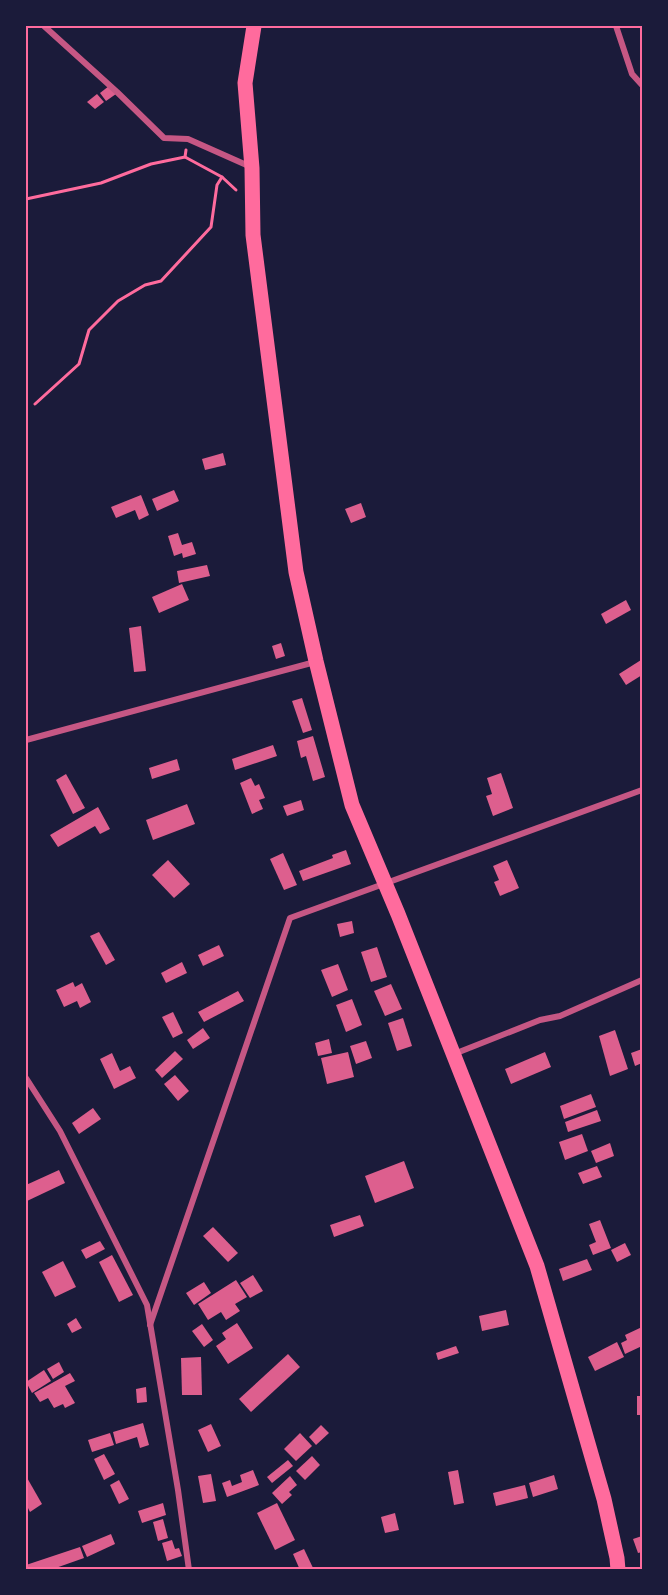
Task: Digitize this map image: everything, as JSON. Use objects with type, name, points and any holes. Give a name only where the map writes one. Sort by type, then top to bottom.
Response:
[{"type":"main road","points":[[254,26],[245,83],[252,168],[253,235],[296,572],[316,662],[352,805],[537,1266],[604,1499],[618,1569]]},
{"type":"street","points":[[44,26],[164,138],[188,139],[252,168]]},
{"type":"street","points":[[616,26],[632,74],[642,86]]},
{"type":"street","points":[[26,740],[316,662]]},
{"type":"street","points":[[150,1325],[291,918],[642,790]]},
{"type":"street","points":[[453,1054],[540,1020],[560,1016],[642,980]]},
{"type":"street","points":[[26,1078],[65,1141],[147,1305],[189,1569]]},
{"type":"path","points":[[184,157],[188,139]]},
{"type":"path","points":[[26,199],[101,183],[151,164],[184,157],[222,177],[252,205]]},
{"type":"path","points":[[35,404],[79,364],[89,330],[118,301],[145,285],[160,281],[211,227],[217,185],[222,177]]},
{"type":"building","points":[[109,86],[116,94],[106,101],[100,93]]},
{"type":"building","points":[[97,94],[104,102],[95,109],[87,102]]},
{"type":"building","points":[[223,453],[226,465],[205,470],[202,459]]},
{"type":"building","points":[[174,490],[179,501],[157,511],[152,499]]},
{"type":"building","points":[[141,495],[149,515],[139,520],[135,510],[116,518],[111,507]]},
{"type":"building","points":[[361,503],[366,517],[351,523],[345,509]]},
{"type":"building","points":[[178,533],[182,545],[192,542],[196,554],[183,558],[182,553],[174,556],[168,536]]},
{"type":"building","points":[[207,565],[210,576],[179,583],[177,571]]},
{"type":"building","points":[[182,584],[189,600],[159,613],[152,597]]},
{"type":"building","points":[[626,600],[631,610],[606,624],[601,614]]},
{"type":"building","points":[[141,626],[146,671],[134,672],[129,628]]},
{"type":"building","points":[[281,643],[285,656],[276,659],[272,646]]},
{"type":"building","points":[[641,660],[642,675],[626,685],[619,674]]},
{"type":"building","points":[[302,698],[312,730],[303,733],[292,701]]},
{"type":"building","points":[[313,736],[325,777],[313,781],[306,756],[301,758],[297,741]]},
{"type":"building","points":[[273,745],[277,756],[235,770],[232,759]]},
{"type":"building","points":[[177,759],[180,770],[152,779],[149,768]]},
{"type":"building","points":[[501,773],[513,808],[493,816],[486,796],[492,794],[487,778]]},
{"type":"building","points":[[66,774],[85,808],[73,814],[56,780]]},
{"type":"building","points":[[251,778],[255,786],[259,784],[265,798],[259,800],[263,809],[252,814],[240,783]]},
{"type":"building","points":[[301,800],[304,810],[287,816],[283,806]]},
{"type":"building","points":[[187,804],[195,824],[153,840],[146,820]]},
{"type":"building","points":[[98,807],[110,829],[100,834],[95,826],[58,847],[50,835]]},
{"type":"building","points":[[346,850],[351,864],[303,881],[299,871],[333,858],[332,855]]},
{"type":"building","points":[[283,853],[297,885],[284,890],[270,859]]},
{"type":"building","points":[[168,860],[190,884],[174,898],[152,875]]},
{"type":"building","points":[[507,860],[519,888],[500,896],[494,882],[499,880],[493,866]]},
{"type":"building","points":[[352,921],[354,933],[340,937],[337,924]]},
{"type":"building","points":[[99,932],[115,960],[106,965],[90,936]]},
{"type":"building","points":[[219,945],[224,956],[203,966],[198,955]]},
{"type":"building","points":[[377,947],[387,977],[371,982],[361,952]]},
{"type":"building","points":[[182,962],[187,973],[166,983],[161,973]]},
{"type":"building","points":[[338,964],[348,990],[332,997],[321,970]]},
{"type":"building","points":[[73,982],[75,987],[82,983],[91,1002],[80,1008],[77,1001],[64,1007],[56,990]]},
{"type":"building","points":[[391,984],[402,1009],[385,1016],[374,991]]},
{"type":"building","points":[[238,991],[244,1001],[204,1022],[198,1012]]},
{"type":"building","points":[[352,999],[362,1025],[346,1032],[336,1005]]},
{"type":"building","points":[[173,1012],[183,1033],[173,1038],[162,1017]]},
{"type":"building","points":[[403,1018],[412,1046],[397,1051],[388,1023]]},
{"type":"building","points":[[203,1028],[210,1038],[193,1049],[187,1040]]},
{"type":"building","points":[[615,1030],[628,1069],[610,1076],[599,1036]]},
{"type":"building","points":[[329,1039],[332,1053],[318,1056],[315,1043]]},
{"type":"building","points":[[366,1041],[372,1058],[356,1064],[350,1046]]},
{"type":"building","points":[[642,1049],[642,1063],[635,1066],[631,1053]]},
{"type":"building","points":[[175,1051],[183,1059],[162,1078],[155,1070]]},
{"type":"building","points":[[348,1052],[354,1077],[327,1084],[321,1058]]},
{"type":"building","points":[[545,1052],[551,1067],[511,1084],[505,1069]]},
{"type":"building","points":[[112,1053],[120,1071],[130,1066],[136,1078],[114,1089],[100,1059]]},
{"type":"building","points":[[175,1075],[189,1091],[178,1101],[164,1084]]},
{"type":"building","points":[[591,1094],[596,1107],[564,1119],[560,1106]]},
{"type":"building","points":[[93,1108],[101,1119],[79,1134],[72,1123]]},
{"type":"building","points":[[597,1110],[601,1121],[568,1132],[565,1122]]},
{"type":"building","points":[[582,1134],[588,1151],[565,1160],[559,1142]]},
{"type":"building","points":[[610,1143],[614,1156],[596,1163],[591,1151]]},
{"type":"building","points":[[404,1161],[414,1188],[375,1203],[365,1176]]},
{"type":"building","points":[[597,1166],[602,1177],[583,1184],[578,1173]]},
{"type":"building","points":[[59,1170],[65,1183],[27,1201],[26,1185]]},
{"type":"building","points":[[360,1215],[364,1226],[334,1237],[330,1225]]},
{"type":"building","points":[[600,1220],[611,1248],[593,1255],[589,1245],[596,1242],[589,1224]]},
{"type":"building","points":[[213,1227],[238,1253],[228,1262],[203,1236]]},
{"type":"building","points":[[100,1241],[105,1249],[86,1259],[81,1250]]},
{"type":"building","points":[[625,1243],[631,1255],[617,1262],[611,1250]]},
{"type":"building","points":[[112,1255],[133,1295],[119,1302],[99,1262]]},
{"type":"building","points":[[587,1259],[592,1270],[563,1281],[559,1269]]},
{"type":"building","points":[[63,1261],[76,1287],[55,1297],[42,1272]]},
{"type":"building","points":[[253,1275],[263,1291],[250,1298],[240,1283]]},
{"type":"building","points":[[236,1280],[247,1297],[235,1304],[240,1311],[226,1320],[221,1312],[208,1320],[198,1304]]},
{"type":"building","points":[[204,1282],[211,1293],[194,1305],[186,1293]]},
{"type":"building","points":[[506,1310],[509,1325],[482,1331],[479,1316]]},
{"type":"building","points":[[76,1318],[82,1328],[72,1333],[67,1324]]},
{"type":"building","points":[[237,1323],[253,1348],[228,1364],[216,1346],[226,1339],[222,1333]]},
{"type":"building","points":[[202,1324],[213,1340],[204,1347],[192,1331]]},
{"type":"building","points":[[642,1327],[642,1346],[625,1354],[621,1343],[627,1340],[625,1335]]},
{"type":"building","points":[[617,1342],[624,1357],[595,1371],[588,1357]]},
{"type":"building","points":[[456,1346],[459,1353],[438,1360],[436,1353]]},
{"type":"building","points":[[288,1354],[300,1367],[251,1412],[239,1399]]},
{"type":"building","points":[[201,1357],[202,1395],[182,1395],[181,1358]]},
{"type":"building","points":[[59,1362],[64,1372],[53,1379],[47,1369]]},
{"type":"building","points":[[44,1370],[51,1381],[32,1393],[26,1382]]},
{"type":"building","points":[[70,1373],[75,1381],[65,1386],[75,1403],[65,1408],[63,1404],[54,1408],[48,1398],[40,1402],[34,1393]]},
{"type":"building","points":[[146,1387],[147,1402],[137,1403],[136,1389]]},
{"type":"building","points":[[637,1396],[642,1396],[642,1415],[637,1415]]},
{"type":"building","points":[[143,1423],[149,1445],[140,1448],[137,1437],[116,1444],[113,1432]]},
{"type":"building","points":[[211,1424],[221,1446],[208,1452],[198,1430]]},
{"type":"building","points":[[321,1425],[329,1433],[316,1445],[309,1437]]},
{"type":"building","points":[[110,1433],[114,1445],[92,1452],[88,1440]]},
{"type":"building","points":[[300,1433],[312,1446],[296,1461],[284,1449]]},
{"type":"building","points":[[104,1454],[115,1474],[104,1480],[94,1459]]},
{"type":"building","points":[[312,1456],[320,1465],[305,1480],[296,1471]]},
{"type":"building","points":[[288,1460],[293,1466],[272,1483],[267,1477]]},
{"type":"building","points":[[253,1470],[259,1485],[227,1497],[222,1483],[230,1480],[232,1486],[242,1482],[240,1475]]},
{"type":"building","points":[[458,1470],[464,1503],[454,1505],[448,1472]]},
{"type":"building","points":[[211,1474],[216,1501],[203,1503],[198,1476]]},
{"type":"building","points":[[554,1475],[558,1489],[533,1497],[529,1483]]},
{"type":"building","points":[[26,1476],[42,1504],[30,1512],[26,1504]]},
{"type":"building","points":[[290,1476],[297,1485],[289,1492],[292,1495],[282,1504],[272,1493]]},
{"type":"building","points":[[119,1480],[129,1499],[119,1504],[110,1485]]},
{"type":"building","points":[[525,1485],[528,1498],[496,1506],[493,1493]]},
{"type":"building","points":[[163,1503],[166,1515],[142,1523],[138,1511]]},
{"type":"building","points":[[277,1503],[295,1540],[275,1550],[257,1513]]},
{"type":"building","points":[[395,1513],[399,1530],[385,1533],[381,1517]]},
{"type":"building","points":[[163,1519],[168,1538],[158,1541],[153,1522]]},
{"type":"building","points":[[111,1534],[115,1544],[87,1557],[82,1546]]},
{"type":"building","points":[[642,1536],[642,1552],[638,1553],[633,1539]]},
{"type":"building","points":[[172,1540],[175,1549],[179,1548],[182,1556],[167,1561],[162,1543]]},
{"type":"building","points":[[80,1547],[84,1558],[50,1570],[26,1570],[26,1565]]},
{"type":"building","points":[[304,1549],[314,1570],[300,1570],[293,1554]]}]
